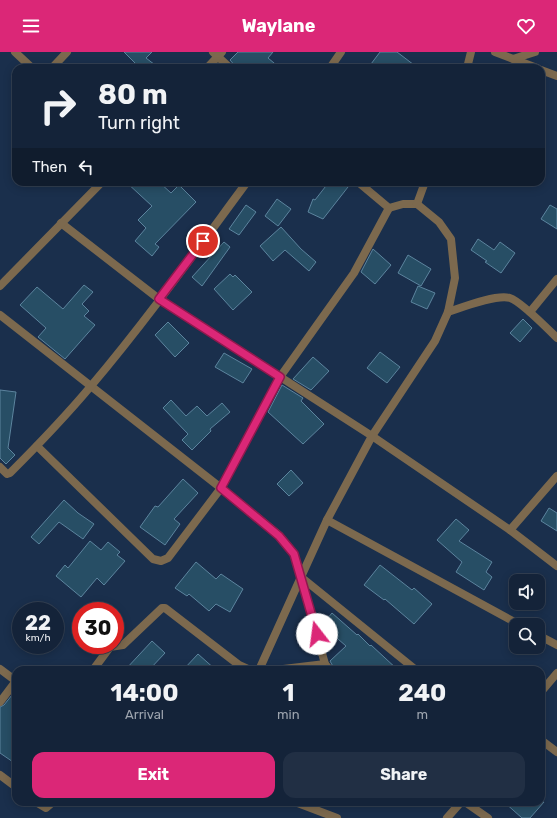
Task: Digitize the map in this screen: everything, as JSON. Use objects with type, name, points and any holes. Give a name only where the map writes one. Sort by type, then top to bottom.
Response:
[{"type":"street","points":[[15,52],[28,64]]},
{"type":"street","points":[[56,64],[67,52]]},
{"type":"street","points":[[333,64],[341,52]]},
{"type":"street","points":[[468,64],[472,52]]},
{"type":"street","points":[[495,52],[526,64]]},
{"type":"street","points":[[513,59],[535,52]]},
{"type":"street","points":[[210,64],[218,54],[227,64]]},
{"type":"street","points":[[545,72],[557,76]]},
{"type":"street","points":[[0,286],[98,186]]},
{"type":"street","points":[[0,467],[7,474],[10,473],[38,446],[91,386],[244,186]]},
{"type":"street","points":[[363,186],[388,208]]},
{"type":"street","points":[[417,204],[424,186]]},
{"type":"street","points":[[38,446],[153,559],[161,561],[168,558],[221,488],[280,377],[354,273],[388,208],[403,204],[417,204],[439,222],[451,239],[455,278],[448,312],[435,341],[372,436],[327,520],[261,666]]},
{"type":"street","points":[[61,223],[159,299],[372,436],[510,530],[557,566]]},
{"type":"street","points":[[530,312],[557,279]]},
{"type":"street","points":[[448,312],[497,297],[512,298],[530,312],[557,338]]},
{"type":"street","points":[[0,315],[221,488],[279,536],[294,554],[328,666]]},
{"type":"street","points":[[510,530],[557,476]]},
{"type":"street","points":[[327,520],[509,619]]},
{"type":"street","points":[[301,577],[411,666]]},
{"type":"street","points":[[96,666],[110,647],[123,645],[162,608],[165,608],[243,666]]},
{"type":"street","points":[[545,639],[557,645]]},
{"type":"street","points":[[0,668],[12,678]]},
{"type":"street","points":[[545,687],[557,673]]},
{"type":"street","points":[[0,702],[12,686]]},
{"type":"street","points":[[545,743],[557,752]]},
{"type":"street","points":[[0,775],[12,784]]},
{"type":"street","points":[[306,806],[337,818]]},
{"type":"street","points":[[448,818],[458,806]]},
{"type":"street","points":[[471,806],[488,818]]},
{"type":"building","points":[[124,52],[152,52],[146,58],[154,64],[136,64]]},
{"type":"building","points":[[238,52],[273,52],[268,58],[275,64],[234,64],[230,60]]},
{"type":"building","points":[[380,52],[397,52],[413,64],[371,64]]},
{"type":"building","points":[[130,186],[163,186],[171,193],[178,186],[180,186],[196,202],[155,244],[159,247],[152,256],[135,241],[146,228],[138,220],[152,206]]},
{"type":"building","points":[[326,186],[348,187],[323,219],[308,212],[313,199],[315,200]]},
{"type":"building","points":[[277,199],[291,209],[278,226],[265,216]]},
{"type":"building","points":[[246,205],[256,212],[239,235],[229,229]]},
{"type":"building","points":[[550,205],[557,209],[557,229],[541,219]]},
{"type":"building","points":[[281,227],[301,249],[316,262],[309,271],[285,250],[273,261],[260,246]]},
{"type":"building","points":[[478,239],[494,250],[500,242],[515,253],[501,273],[471,250]]},
{"type":"building","points":[[224,242],[230,247],[202,286],[192,277]]},
{"type":"building","points":[[373,249],[391,265],[375,284],[361,272]]},
{"type":"building","points":[[408,255],[431,269],[421,286],[398,273]]},
{"type":"building","points":[[230,274],[233,277],[235,275],[252,292],[233,310],[214,289]]},
{"type":"building","points":[[84,285],[93,292],[82,304],[89,311],[84,316],[95,325],[65,359],[38,337],[46,328],[20,305],[37,287],[63,309]]},
{"type":"building","points":[[418,286],[435,293],[427,309],[411,302]]},
{"type":"building","points":[[523,319],[532,328],[520,342],[510,333]]},
{"type":"building","points":[[168,322],[189,343],[175,357],[155,335]]},
{"type":"building","points":[[380,352],[400,367],[387,383],[367,368]]},
{"type":"building","points":[[224,353],[252,369],[243,383],[215,367]]},
{"type":"building","points":[[313,357],[329,371],[311,390],[293,379]]},
{"type":"building","points":[[282,385],[303,398],[301,401],[324,424],[303,444],[268,412]]},
{"type":"building","points":[[0,390],[16,392],[8,448],[15,455],[6,464],[0,458]]},
{"type":"building","points":[[171,400],[186,416],[197,406],[207,416],[222,403],[230,412],[210,429],[211,431],[192,450],[182,440],[188,434],[163,408]]},
{"type":"building","points":[[291,470],[303,483],[289,496],[277,484]]},
{"type":"building","points":[[183,479],[198,493],[174,519],[180,524],[165,545],[140,527],[155,506],[158,507]]},
{"type":"building","points":[[64,500],[78,513],[94,524],[83,539],[59,522],[39,544],[31,537]]},
{"type":"building","points":[[549,508],[557,513],[557,531],[541,521]]},
{"type":"building","points":[[456,519],[469,530],[459,541],[492,562],[486,572],[492,577],[484,590],[456,572],[462,562],[437,540]]},
{"type":"building","points":[[90,541],[101,550],[108,542],[120,552],[117,555],[125,561],[104,585],[97,578],[81,597],[56,576],[65,565],[68,568]]},
{"type":"building","points":[[196,562],[216,579],[221,574],[243,589],[230,612],[216,604],[209,611],[189,594],[187,596],[175,588]]},
{"type":"building","points":[[380,565],[412,590],[414,588],[432,604],[414,624],[385,599],[384,600],[364,585]]},
{"type":"building","points":[[332,613],[394,666],[333,666],[330,661],[346,646],[322,625]]},
{"type":"building","points":[[152,641],[165,653],[153,666],[129,666]]},
{"type":"building","points":[[198,654],[212,666],[187,666]]},
{"type":"building","points":[[12,695],[12,761],[0,753],[0,707],[4,705]]},
{"type":"building","points":[[508,806],[540,806],[530,818],[522,818]]},
{"type":"route","points":[[203,241],[159,299],[280,377],[221,488],[279,536],[294,554],[317,634]]}]
